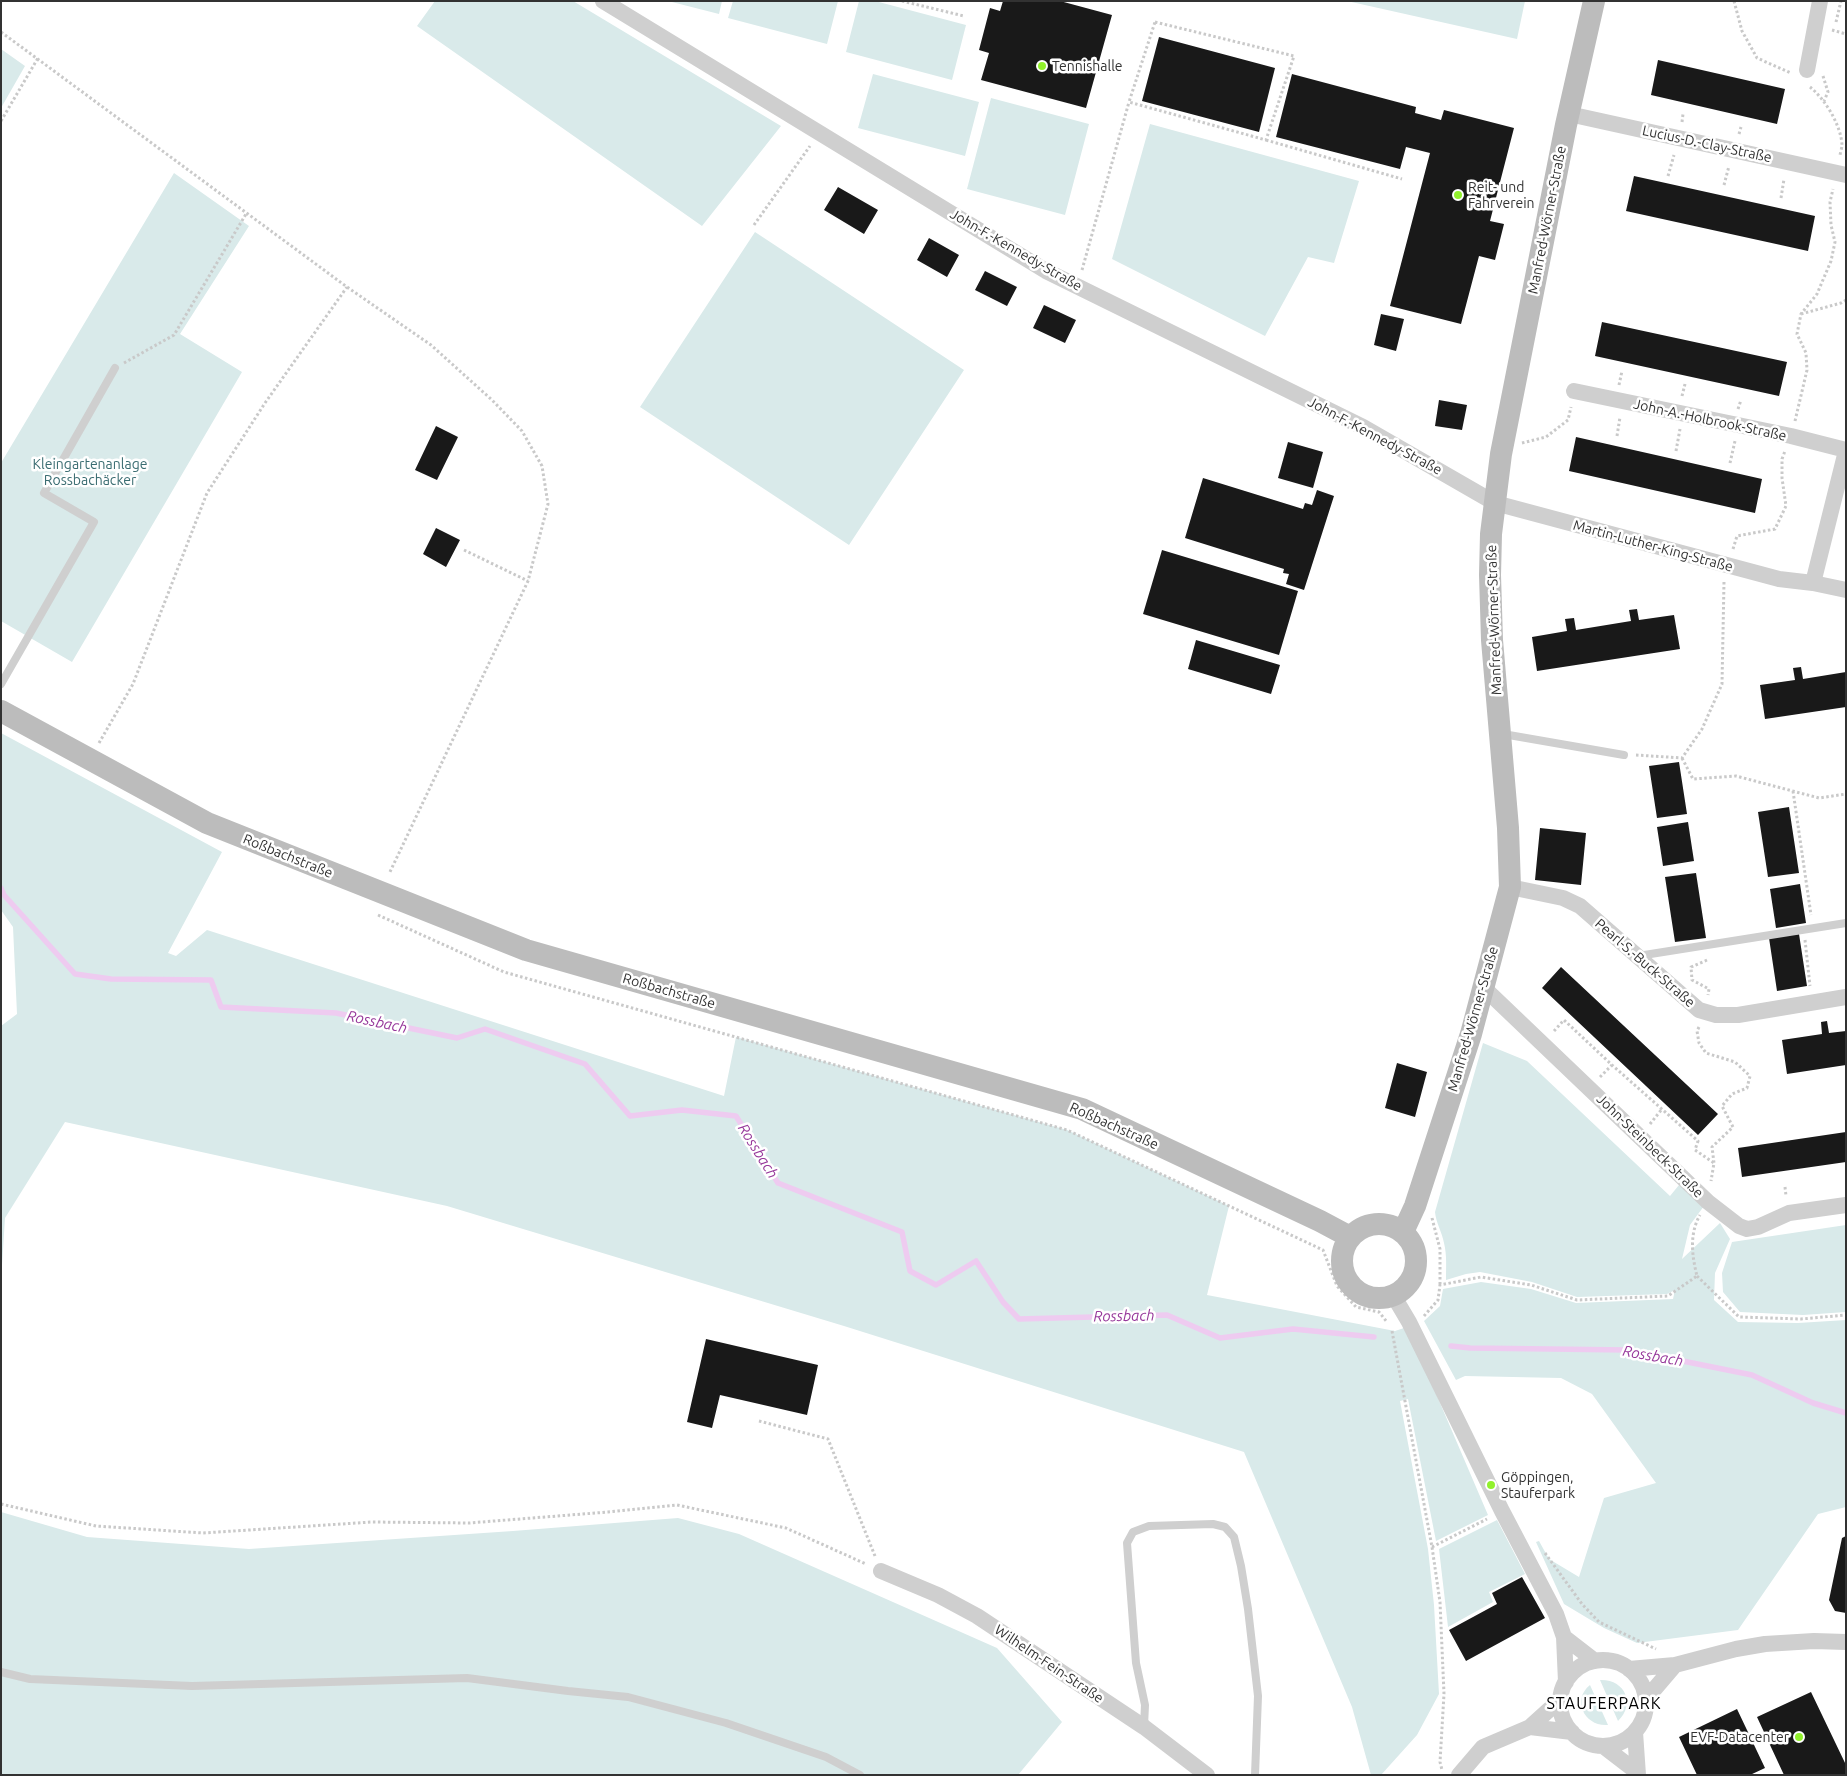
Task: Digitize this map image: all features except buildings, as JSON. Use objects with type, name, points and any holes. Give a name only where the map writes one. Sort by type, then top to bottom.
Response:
[{"type":"street","name":"John-F.-Kennedy-Straße","points":[[603,1],[1046,271],[1363,427],[1495,503]]},
{"type":"street","name":"Manfred-Wörner-Straße","points":[[1402,1232],[1415,1206],[1471,1034],[1510,887],[1508,828],[1498,733],[1492,640],[1491,534],[1504,442],[1569,114],[1594,1]]},
{"type":"street","points":[[1803,76],[1820,1]]},
{"type":"street","name":"Lucius-D.-Clay-Straße","points":[[1569,114],[1841,174]]},
{"type":"street","name":"John-A.-Holbrook-Straße","points":[[1574,391],[1791,436],[1846,450]]},
{"type":"street","points":[[1813,583],[1846,450]]},
{"type":"street","name":"Martin-Luther-King-Straße","points":[[1495,503],[1779,579],[1813,583],[1846,590]]},
{"type":"street","name":"Roßbachstraße","points":[[1,711],[207,823],[526,950],[1082,1109],[1320,1221],[1350,1237]]},
{"type":"street","name":"Pearl-S.-Buck-Straße","points":[[1510,887],[1563,898],[1580,906],[1699,1010],[1716,1015],[1738,1015],[1846,997]]},
{"type":"street","name":"John-Steinbeck-Straße","points":[[1483,987],[1708,1202],[1739,1226],[1747,1229],[1758,1227],[1789,1213],[1846,1204]]},
{"type":"street","points":[[1381,1223],[1392,1226],[1402,1232],[1411,1241],[1416,1253],[1416,1266],[1412,1278],[1404,1288],[1393,1295],[1381,1298],[1369,1297],[1358,1291],[1350,1283],[1344,1272],[1342,1260],[1344,1248],[1350,1237],[1358,1229],[1369,1224],[1381,1223]]},
{"type":"street","points":[[1393,1295],[1409,1322],[1502,1511],[1552,1605],[1564,1637],[1566,1682],[1561,1699],[1561,1710],[1565,1722],[1580,1740],[1591,1745],[1603,1746],[1615,1745],[1626,1740],[1642,1723],[1646,1711],[1646,1699],[1643,1688],[1638,1677],[1618,1663],[1595,1661],[1584,1665],[1574,1672],[1566,1682]]},
{"type":"street","name":"Wilhelm-Fein-Straße","points":[[881,1571],[938,1595],[977,1616],[1144,1727],[1208,1775]]},
{"type":"street","points":[[1564,1637],[1595,1661]]},
{"type":"street","points":[[1629,1669],[1678,1664],[1736,1649],[1765,1644],[1814,1641],[1846,1642]]},
{"type":"street","points":[[1646,1699],[1678,1664]]},
{"type":"street","points":[[1459,1775],[1483,1747],[1530,1727],[1561,1699]]},
{"type":"street","points":[[1530,1727],[1572,1732]]},
{"type":"street","points":[[1635,1732],[1637,1773]]},
{"type":"street","points":[[1603,1746],[1637,1773]]},
{"type":"lane","points":[[1,684],[94,522],[44,493],[115,368]]},
{"type":"lane","points":[[1498,733],[1624,754]]},
{"type":"lane","points":[[1636,956],[1846,923]]},
{"type":"lane","points":[[1144,1727],[1145,1705],[1136,1663],[1127,1543],[1133,1532],[1149,1526],[1213,1524],[1225,1528],[1234,1537],[1248,1609],[1258,1696],[1255,1775]]},
{"type":"lane","points":[[1,1672],[30,1679],[192,1686],[467,1678],[628,1697],[726,1723],[826,1757],[860,1775]]},
{"type":"path","points":[[902,1],[964,16]]},
{"type":"path","points":[[1682,758],[1702,729],[1722,684],[1724,657],[1723,590],[1727,566],[1737,536],[1775,529],[1786,506],[1782,478],[1782,459],[1791,436],[1808,370],[1806,353],[1797,334],[1801,314],[1817,294],[1831,261],[1835,242],[1831,225],[1830,202],[1841,174],[1842,144],[1834,118],[1819,95],[1803,76],[1757,58],[1742,31],[1734,1]]},
{"type":"path","points":[[1078,286],[1129,102],[1155,22],[1294,56],[1266,140]]},
{"type":"path","points":[[1,32],[246,214],[347,287],[431,344],[492,400],[522,431],[542,466],[548,504],[528,581],[380,892]]},
{"type":"path","points":[[1,121],[38,58]]},
{"type":"path","points":[[1129,102],[1402,179]]},
{"type":"path","points":[[754,225],[820,133]]},
{"type":"path","points":[[1668,176],[1678,138]]},
{"type":"path","points":[[1841,151],[1846,152]]},
{"type":"path","points":[[1841,151],[1846,158]]},
{"type":"path","points":[[115,368],[174,334],[246,214]]},
{"type":"path","points":[[89,759],[133,684],[207,493],[265,403],[347,287]]},
{"type":"path","points":[[1801,314],[1846,300]]},
{"type":"path","points":[[1504,442],[1524,444],[1546,437],[1568,420],[1574,391]]},
{"type":"path","points":[[464,550],[528,581]]},
{"type":"path","points":[[1624,754],[1682,758]]},
{"type":"path","points":[[1682,758],[1693,779],[1736,776],[1819,798],[1846,794]]},
{"type":"path","points":[[1793,790],[1813,928]]},
{"type":"path","points":[[1804,930],[1812,1003]]},
{"type":"path","points":[[1717,944],[1717,955],[1691,966],[1692,980],[1709,989],[1706,1012],[1697,1031],[1699,1043],[1706,1053],[1734,1062],[1750,1076],[1747,1088],[1732,1094],[1722,1106],[1733,1128],[1712,1148],[1714,1163],[1708,1202],[1695,1224],[1692,1256],[1697,1276],[1739,1317],[1801,1319],[1846,1315]]},
{"type":"path","points":[[1564,1020],[1698,1141],[1695,1150],[1714,1163]]},
{"type":"path","points":[[1409,1322],[1426,1316],[1438,1300],[1440,1285],[1440,1249],[1434,1223],[1432,1218],[1415,1206]]},
{"type":"path","points":[[1440,1285],[1481,1277],[1531,1285],[1577,1300],[1668,1296],[1697,1276]]},
{"type":"path","points":[[1392,1328],[1432,1547],[1440,1602],[1444,1694],[1440,1762],[1444,1775]]},
{"type":"path","points":[[759,1420],[828,1438],[881,1571]]},
{"type":"path","points":[[1,1504],[96,1526],[203,1533],[372,1522],[469,1523],[677,1505],[786,1528],[881,1571]]},
{"type":"path","points":[[1432,1547],[1502,1511]]},
{"type":"path","points":[[1540,1546],[1582,1604],[1599,1622],[1648,1644],[1678,1664]]},
{"type":"green space","points":[[435,1],[573,1],[781,126],[702,226],[417,26]]},
{"type":"green space","points":[[668,1],[722,1],[719,14]]},
{"type":"green space","points":[[733,1],[838,1],[827,44],[728,18]]},
{"type":"green space","points":[[859,1],[875,1],[966,25],[952,80],[846,52]]},
{"type":"green space","points":[[1347,1],[1525,1],[1517,39]]},
{"type":"green space","points":[[1,49],[25,66],[1,108]]},
{"type":"green space","points":[[873,74],[979,102],[965,156],[858,128]]},
{"type":"green space","points":[[991,98],[1089,124],[1065,215],[967,189]]},
{"type":"green space","points":[[1150,124],[1359,181],[1334,263],[1308,257],[1265,336],[1112,259]]},
{"type":"green space","name":"Kleingartenanlage Rossbachäcker","points":[[174,173],[249,226],[180,334],[242,372],[72,662],[1,621],[1,463]]},
{"type":"green space","points":[[755,232],[964,370],[849,545],[640,407]]},
{"type":"green space","points":[[1,733],[222,852],[168,953],[176,956],[207,930],[724,1096],[736,1037],[1067,1130],[1229,1206],[1207,1295],[1395,1331],[1404,1328],[1434,1389],[1488,1515],[1436,1541],[1408,1399],[1400,1401],[1428,1549],[1434,1605],[1439,1694],[1417,1735],[1381,1775],[1371,1775],[1352,1707],[1244,1452],[844,1326],[447,1206],[65,1122],[5,1218],[1,1281],[1,1026],[17,1014],[13,927],[1,910]]},
{"type":"green space","points":[[1483,1043],[1527,1061],[1670,1196],[1679,1185],[1704,1206],[1690,1225],[1682,1259],[1720,1223],[1730,1239],[1715,1273],[1714,1300],[1738,1322],[1798,1323],[1846,1320],[1846,1507],[1818,1514],[1738,1630],[1637,1643],[1604,1628],[1564,1604],[1536,1542],[1539,1541],[1549,1559],[1579,1577],[1604,1498],[1656,1483],[1592,1394],[1561,1378],[1465,1376],[1456,1380],[1424,1321],[1440,1306],[1443,1289],[1481,1282],[1531,1289],[1576,1303],[1673,1299],[1675,1290],[1667,1294],[1577,1297],[1532,1282],[1480,1272],[1446,1280],[1445,1248],[1435,1212]]},
{"type":"green space","points":[[1846,1225],[1846,1312],[1803,1315],[1740,1312],[1723,1292],[1722,1273],[1732,1242]]},
{"type":"green space","points":[[1,1512],[87,1537],[249,1549],[678,1518],[739,1534],[997,1648],[1062,1722],[1018,1775],[1,1775]]},
{"type":"green space","points":[[1497,1520],[1525,1574],[1489,1592],[1493,1602],[1448,1627],[1439,1549]]},
{"type":"green space","points":[[1600,1680],[1616,1684],[1625,1694],[1627,1700],[1626,1707],[1618,1721]]},
{"type":"green space","points":[[1590,1685],[1608,1725],[1593,1722],[1583,1711],[1581,1705],[1582,1698],[1584,1691]]},
{"type":"waterway","name":"Rossbach","points":[[1,888],[4,895],[75,974],[111,979],[211,980],[221,1007],[336,1013],[457,1038],[485,1029],[585,1064],[630,1116],[682,1110],[736,1116],[778,1183],[902,1232],[910,1271],[936,1285],[976,1261],[1003,1302],[1019,1319],[1167,1315],[1220,1338],[1293,1329],[1374,1337]]},
{"type":"waterway","name":"Rossbach","points":[[1451,1346],[1470,1348],[1628,1350],[1752,1375],[1813,1403],[1846,1413]]},
{"type":"place","name":"Tennishalle","points":[[1042,66]]},
{"type":"place","name":"Reit- und Fahrverein","points":[[1458,195]]},
{"type":"place","name":"Göppingen, Stauferpark","points":[[1491,1485]]},
{"type":"place","name":"EVF-Datacenter","points":[[1799,1737]]},
{"type":"district","name":"STAUFERPARK","points":[[1604,1704]]}]
